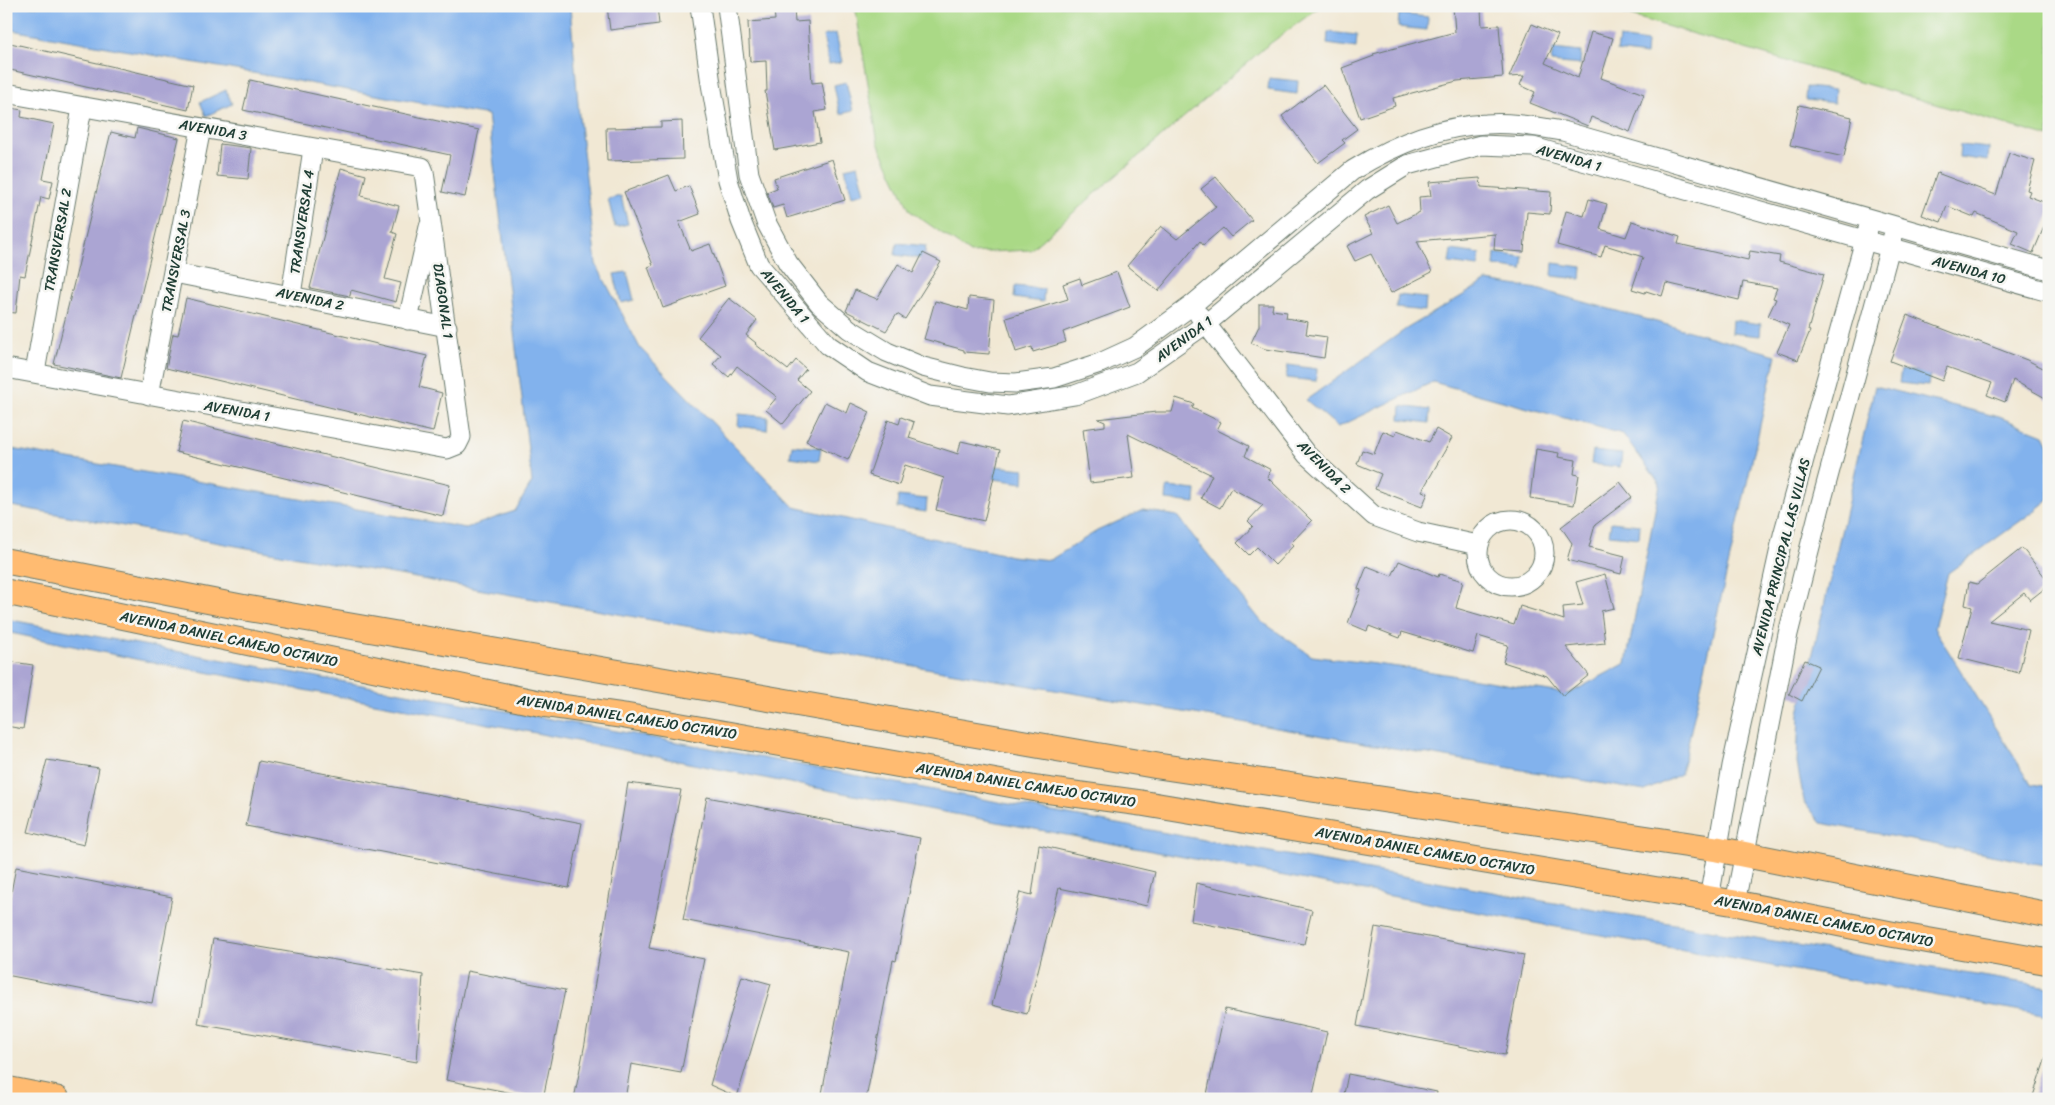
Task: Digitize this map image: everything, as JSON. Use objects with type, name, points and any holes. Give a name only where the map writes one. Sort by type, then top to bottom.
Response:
[{"type":"main road","points":[[6,561],[246,608],[1158,766],[1717,850],[2049,915]]},
{"type":"main road","name":"AVENIDA DANIEL CAMEJO OCTAVIO","points":[[6,592],[548,705],[625,716],[1028,787],[1141,803],[1735,903],[1890,934],[2049,962]]},
{"type":"main road","points":[[6,1089],[57,1099]]},
{"type":"street","name":"AVENIDA 1","points":[[700,6],[711,84],[728,180],[741,221],[759,265],[828,345],[868,372],[930,396],[1008,406],[1075,395],[1136,372],[1206,324],[1367,190],[1407,165],[1481,146],[1534,147],[1890,248]]},
{"type":"street","name":"AVENIDA 1","points":[[727,6],[749,174],[766,222],[788,263],[819,302],[848,329],[887,352],[923,367],[972,379],[1016,383],[1054,378],[1100,363],[1135,348],[1192,306],[1352,170],[1379,154],[1405,142],[1427,135],[1485,124],[1522,125],[1563,132],[1896,225]]},
{"type":"street","name":"AVENIDA 3","points":[[6,94],[420,167]]},
{"type":"street","name":"TRANSVERSAL 2","points":[[35,372],[82,108]]},
{"type":"street","name":"TRANSVERSAL 3","points":[[149,394],[202,128]]},
{"type":"street","name":"TRANSVERSAL 4","points":[[291,295],[313,149]]},
{"type":"street","name":"DIAGONAL 1","points":[[420,167],[424,172],[431,216],[461,437]]},
{"type":"street","points":[[408,320],[431,216]]},
{"type":"street","name":"AVENIDA PRINCIPAL LAS VILLAS","points":[[1709,899],[1732,766],[1783,535],[1870,218]]},
{"type":"street","name":"AVENIDA PRINCIPAL LAS VILLAS","points":[[1735,903],[1788,634],[1827,480],[1896,225]]},
{"type":"street","name":"AVENIDA 10","points":[[1896,225],[2049,270]]},
{"type":"street","name":"AVENIDA 10","points":[[1890,248],[2049,292]]},
{"type":"street","name":"AVENIDA 2","points":[[174,273],[447,327]]},
{"type":"street","name":"AVENIDA 2","points":[[1192,306],[1307,455],[1374,516],[1418,532],[1478,545]]},
{"type":"street","name":"AVENIDA 1","points":[[6,368],[447,449],[457,445],[461,437]]},
{"type":"green space","points":[[855,6],[1321,6],[1264,48],[1030,250],[970,253],[910,211],[878,143]]},
{"type":"green space","points":[[1597,6],[2049,6],[2049,137]]},
{"type":"water","points":[[6,6],[570,6],[579,116],[596,264],[640,348],[794,507],[1011,556],[1050,560],[1097,531],[1143,510],[1177,516],[1261,621],[1312,656],[1414,669],[1568,694],[1626,663],[1660,484],[1623,434],[1433,382],[1338,427],[1306,400],[1406,329],[1487,281],[1537,289],[1776,355],[1681,774],[1645,791],[809,648],[6,505],[6,448],[466,528],[515,511],[532,482],[488,115],[6,29]]},
{"type":"water","points":[[1399,14],[1428,17],[1427,30],[1398,27]]},
{"type":"water","points":[[1328,32],[1357,35],[1356,48],[1327,44]]},
{"type":"water","points":[[836,33],[842,62],[829,64],[823,36]]},
{"type":"water","points":[[1619,38],[1647,42],[1646,55],[1617,51]]},
{"type":"water","points":[[1553,49],[1581,52],[1580,65],[1551,62]]},
{"type":"water","points":[[1269,78],[1298,81],[1297,94],[1268,90]]},
{"type":"water","points":[[846,82],[853,111],[840,114],[834,85]]},
{"type":"water","points":[[1806,87],[1835,90],[1834,103],[1805,100]]},
{"type":"water","points":[[226,90],[232,104],[206,116],[200,102]]},
{"type":"water","points":[[1960,145],[1989,148],[1988,161],[1959,157]]},
{"type":"water","points":[[858,165],[865,193],[852,196],[845,168]]},
{"type":"water","points":[[621,196],[628,224],[615,227],[608,199]]},
{"type":"water","points":[[897,243],[926,246],[924,259],[895,255]]},
{"type":"water","points":[[1451,250],[1480,254],[1478,267],[1449,263]]},
{"type":"water","points":[[1495,253],[1524,257],[1522,270],[1494,266]]},
{"type":"water","points":[[1553,263],[1582,267],[1581,279],[1552,276]]},
{"type":"water","points":[[627,272],[634,300],[621,303],[614,274]]},
{"type":"water","points":[[1015,286],[1044,289],[1043,302],[1014,298]]},
{"type":"water","points":[[1398,295],[1426,298],[1425,311],[1396,308]]},
{"type":"water","points":[[1732,320],[1761,324],[1760,336],[1731,333]]},
{"type":"water","points":[[1288,365],[1317,369],[1316,381],[1286,378]]},
{"type":"water","points":[[1901,370],[1930,373],[1928,386],[1899,383]]},
{"type":"water","points":[[1875,386],[1999,417],[2044,435],[2049,445],[2049,499],[1948,573],[1934,628],[2031,784],[2049,787],[2049,866],[1821,823],[1804,801],[1797,763],[1799,713]]},
{"type":"water","points":[[1401,406],[1430,410],[1429,423],[1400,419]]},
{"type":"water","points":[[739,414],[768,417],[767,430],[738,426]]},
{"type":"water","points":[[792,445],[821,448],[819,461],[790,457]]},
{"type":"water","points":[[1593,451],[1622,454],[1620,467],[1591,464]]},
{"type":"water","points":[[995,466],[1024,469],[1023,483],[994,479]]},
{"type":"water","points":[[1167,487],[1196,490],[1195,503],[1166,500]]},
{"type":"water","points":[[898,496],[927,499],[926,512],[897,508]]},
{"type":"water","points":[[1611,522],[1640,525],[1639,538],[1609,535]]},
{"type":"water","points":[[6,619],[1375,871],[1712,931],[2049,987],[2049,1016],[1540,924],[795,784],[500,726],[140,660],[6,632]]},
{"type":"building","points":[[607,6],[657,6],[659,24],[610,30]]},
{"type":"building","points":[[1453,6],[1478,6],[1479,10],[1481,9],[1482,26],[1499,25],[1503,77],[1457,81],[1393,98],[1395,106],[1360,118],[1342,68],[1374,56],[1373,54],[1455,32]]},
{"type":"building","points":[[794,8],[795,22],[808,21],[812,83],[822,82],[827,110],[815,112],[820,142],[775,150],[765,91],[767,91],[766,61],[750,62],[748,22],[775,20],[774,10]]},
{"type":"building","points":[[1532,24],[1558,35],[1545,63],[1578,78],[1591,32],[1613,38],[1601,78],[1644,94],[1630,132],[1591,117],[1588,126],[1530,103],[1535,92],[1520,85],[1524,76],[1509,77]]},
{"type":"building","points":[[6,42],[193,85],[188,110],[6,69]]},
{"type":"building","points":[[250,80],[479,130],[465,197],[442,192],[450,155],[243,110]]},
{"type":"building","points":[[1323,85],[1357,129],[1342,140],[1345,143],[1318,163],[1282,116]]},
{"type":"building","points":[[1799,105],[1852,117],[1844,157],[1790,145]]},
{"type":"building","points":[[6,107],[22,110],[21,117],[54,124],[43,179],[53,181],[49,199],[41,197],[25,276],[20,275],[16,313],[6,312]]},
{"type":"building","points":[[682,121],[683,159],[607,161],[606,128],[661,127],[661,122]]},
{"type":"building","points":[[137,128],[179,138],[121,378],[54,364],[111,132],[135,138]]},
{"type":"building","points":[[220,144],[251,148],[248,179],[217,176]]},
{"type":"building","points":[[2009,153],[2035,161],[2027,190],[2030,191],[2028,196],[2049,204],[2049,215],[2033,253],[2012,244],[2018,231],[1976,213],[1974,217],[1947,206],[1941,222],[1922,215],[1937,173],[1996,195]]},
{"type":"building","points":[[832,159],[845,200],[787,218],[783,205],[773,208],[767,192],[777,188],[774,178]]},
{"type":"building","points":[[341,168],[366,175],[361,196],[399,206],[392,232],[397,234],[385,279],[401,283],[396,302],[351,290],[350,296],[310,288]]},
{"type":"building","points":[[669,175],[676,191],[689,186],[700,214],[679,222],[691,251],[710,244],[725,286],[663,308],[648,267],[653,265],[624,192]]},
{"type":"building","points":[[1216,177],[1252,220],[1231,237],[1223,228],[1203,245],[1200,241],[1158,291],[1127,266],[1161,226],[1177,239],[1216,207],[1201,189]]},
{"type":"building","points":[[1480,178],[1481,187],[1551,192],[1550,214],[1527,212],[1524,252],[1494,250],[1495,234],[1417,241],[1432,272],[1391,293],[1371,254],[1355,261],[1347,246],[1373,233],[1364,217],[1388,205],[1397,223],[1420,212],[1419,197],[1431,196],[1429,182]]},
{"type":"building","points":[[1589,199],[1607,204],[1600,229],[1626,237],[1632,221],[1680,237],[1678,244],[1748,260],[1750,251],[1780,256],[1779,262],[1824,274],[1808,330],[1810,331],[1798,360],[1777,352],[1789,325],[1768,316],[1776,299],[1773,298],[1777,288],[1743,282],[1739,300],[1666,283],[1662,296],[1646,291],[1645,293],[1632,289],[1643,257],[1605,245],[1601,257],[1557,245],[1566,211],[1584,216]]},
{"type":"building","points":[[923,253],[941,262],[905,319],[897,314],[886,331],[846,311],[855,290],[877,299],[898,264],[913,273]]},
{"type":"building","points":[[1117,272],[1130,307],[1063,332],[1066,342],[1033,352],[1032,347],[1016,352],[1006,318],[1068,299],[1063,284],[1080,278],[1082,285]]},
{"type":"building","points":[[969,297],[994,300],[989,354],[964,352],[964,350],[924,339],[935,301],[968,310]]},
{"type":"building","points":[[186,298],[427,356],[419,387],[442,393],[433,432],[166,368],[173,334],[178,335]]},
{"type":"building","points":[[729,298],[757,320],[746,335],[755,344],[788,370],[796,360],[806,369],[797,380],[810,391],[783,424],[766,410],[777,397],[737,366],[729,377],[713,364],[721,355],[698,337]]},
{"type":"building","points":[[1259,304],[1273,304],[1272,310],[1287,312],[1286,318],[1308,322],[1306,334],[1327,337],[1324,358],[1265,349],[1251,343],[1259,326]]},
{"type":"building","points":[[1907,315],[2027,360],[2049,371],[2049,400],[2013,380],[2005,402],[1987,395],[1992,383],[1947,367],[1942,381],[1890,361]]},
{"type":"building","points":[[1176,398],[1194,404],[1192,408],[1221,422],[1217,430],[1249,446],[1245,456],[1271,470],[1267,477],[1312,521],[1291,543],[1294,545],[1275,565],[1257,547],[1249,555],[1237,543],[1253,526],[1248,521],[1263,505],[1231,488],[1220,508],[1201,498],[1212,475],[1128,434],[1134,478],[1090,483],[1083,429],[1105,426],[1105,422],[1098,419],[1156,412],[1172,412]]},
{"type":"building","points":[[825,402],[847,413],[851,403],[870,412],[848,460],[806,441]]},
{"type":"building","points":[[901,417],[914,422],[909,438],[958,454],[961,441],[1000,450],[984,521],[936,510],[944,478],[905,465],[899,485],[869,475],[888,420],[899,424]]},
{"type":"building","points":[[183,421],[450,485],[443,516],[176,452]]},
{"type":"building","points":[[1436,429],[1452,438],[1422,491],[1428,493],[1422,507],[1375,489],[1381,474],[1357,464],[1362,450],[1374,454],[1383,431],[1395,436],[1397,430],[1429,442]]},
{"type":"building","points":[[1536,449],[1559,453],[1558,457],[1576,460],[1574,474],[1579,475],[1574,505],[1530,498]]},
{"type":"building","points":[[1620,482],[1632,497],[1595,525],[1589,547],[1625,556],[1621,574],[1567,560],[1572,543],[1561,527]]},
{"type":"building","points":[[2022,548],[2049,582],[2049,585],[2030,600],[2024,593],[1989,621],[2029,630],[2019,673],[1959,658],[1972,607],[1965,605],[1969,582],[1977,584]]},
{"type":"building","points":[[1399,561],[1438,577],[1439,574],[1463,581],[1456,608],[1514,625],[1520,606],[1564,620],[1563,607],[1583,605],[1576,582],[1605,574],[1614,608],[1601,611],[1605,643],[1566,647],[1589,675],[1563,696],[1547,676],[1503,662],[1508,645],[1478,636],[1473,653],[1402,632],[1400,638],[1369,626],[1367,631],[1348,623],[1361,590],[1358,589],[1367,566],[1392,576]]},
{"type":"building","points":[[1805,660],[1819,666],[1802,701],[1789,694]]},
{"type":"building","points":[[6,661],[33,665],[23,729],[6,726]]},
{"type":"building","points":[[47,760],[99,768],[84,845],[28,832]]},
{"type":"building","points":[[259,761],[582,823],[569,888],[246,826]]},
{"type":"building","points":[[628,783],[681,790],[649,948],[704,959],[681,1073],[631,1064],[625,1099],[574,1099],[585,1043]]},
{"type":"building","points":[[707,797],[920,838],[896,961],[893,960],[866,1099],[821,1099],[849,952],[683,920]]},
{"type":"building","points":[[1039,845],[1155,872],[1147,906],[1059,888],[1027,1014],[992,1005],[1020,892],[1032,895]]},
{"type":"building","points":[[16,867],[172,897],[152,1003],[6,975],[6,918]]},
{"type":"building","points":[[1196,883],[1312,910],[1304,944],[1191,921]]},
{"type":"building","points":[[1375,927],[1524,955],[1505,1055],[1357,1026]]},
{"type":"building","points":[[213,939],[423,975],[417,1062],[198,1024]]},
{"type":"building","points":[[467,971],[565,990],[543,1099],[446,1080]]},
{"type":"building","points":[[742,976],[771,984],[737,1097],[710,1085]]},
{"type":"building","points":[[1225,1009],[1327,1032],[1312,1099],[1206,1099]]},
{"type":"building","points":[[2046,1057],[2049,1057],[2049,1099],[2032,1099]]},
{"type":"building","points":[[1348,1074],[1437,1092],[1436,1099],[1343,1099]]}]
